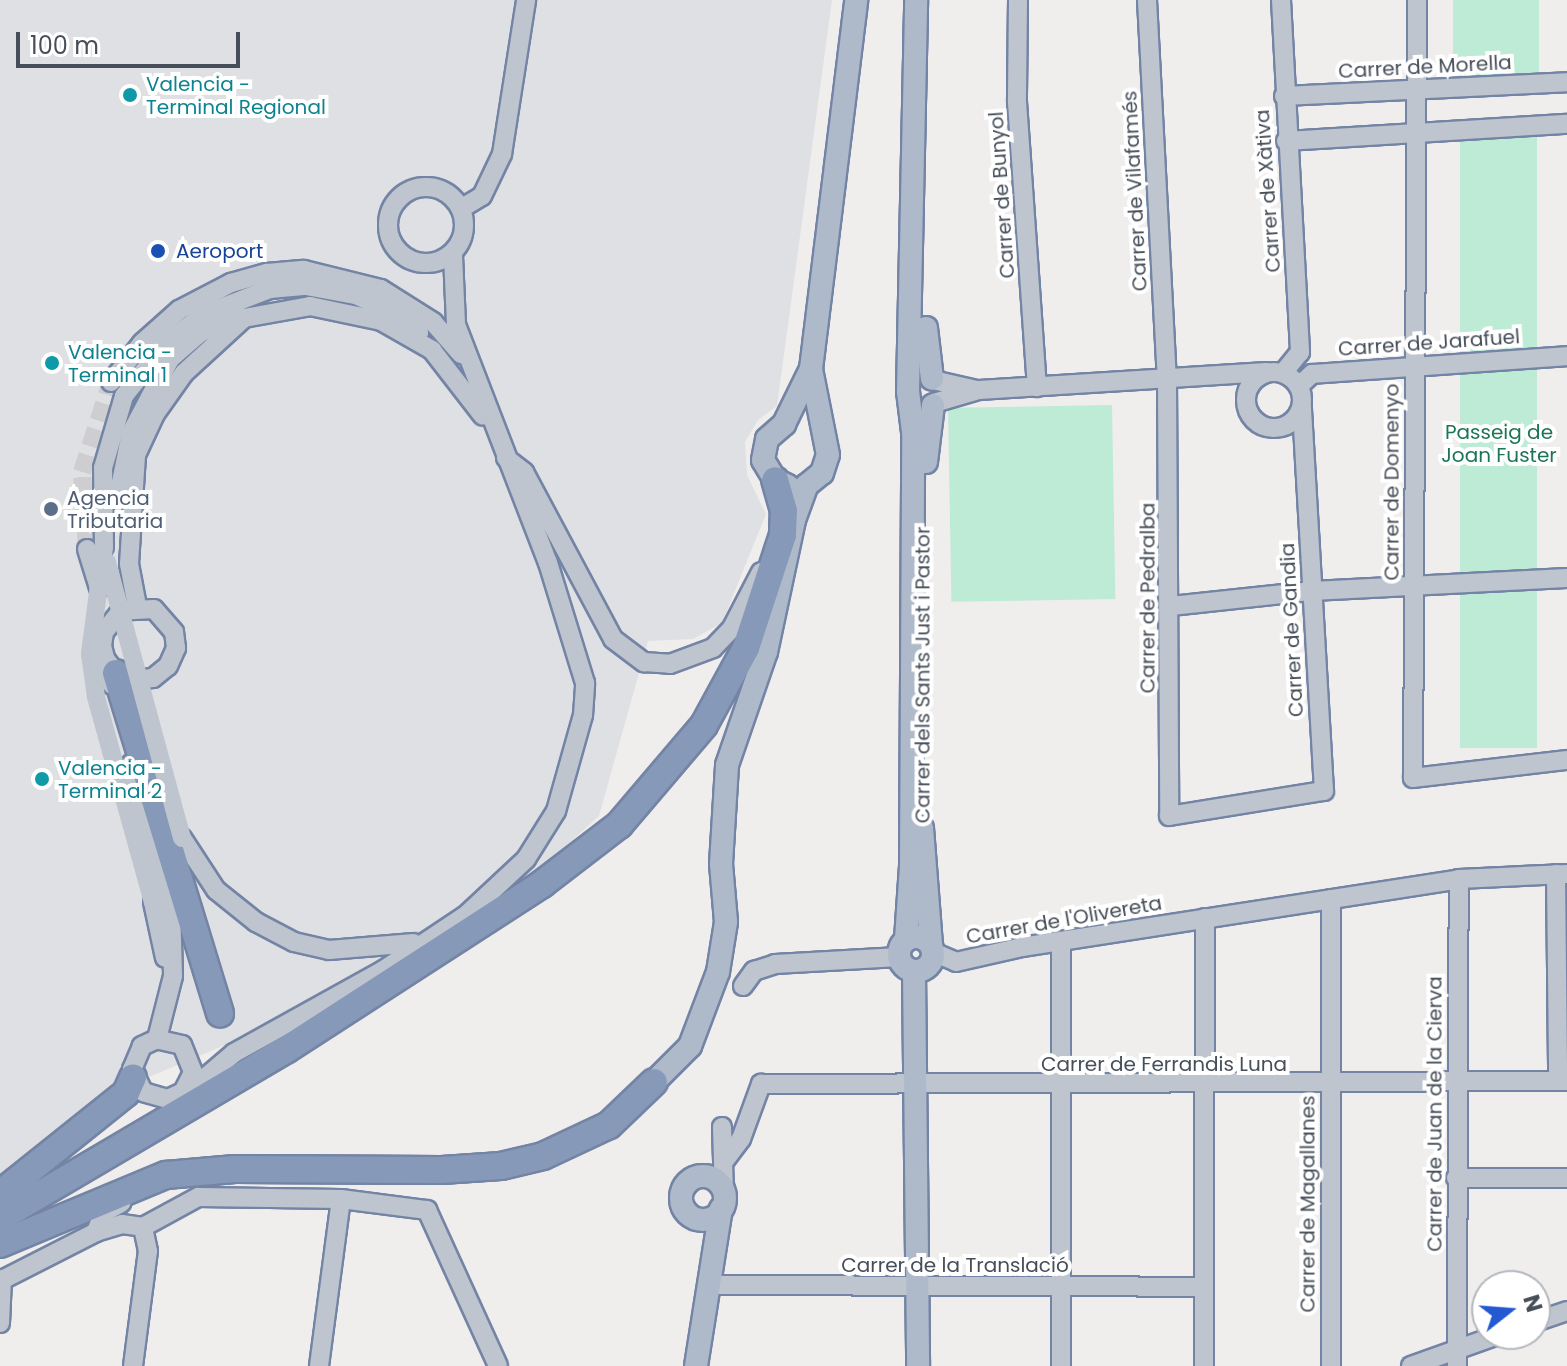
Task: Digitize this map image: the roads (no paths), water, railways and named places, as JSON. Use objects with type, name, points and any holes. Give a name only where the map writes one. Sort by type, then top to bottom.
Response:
[{"type":"highway","points":[[0,1218],[37,1200],[431,956],[542,884],[619,825],[704,725],[724,692],[768,592],[783,535],[784,511],[775,480]]},
{"type":"highway","points":[[111,666],[220,1013],[182,838]]},
{"type":"highway","points":[[0,1194],[126,1093],[133,1077]]},
{"type":"highway","points":[[0,1244],[166,1175],[235,1169],[501,1166],[586,1138],[638,1103],[654,1082]]},
{"type":"main road","points":[[654,1082],[690,1046],[704,1018],[723,950],[721,864],[727,765],[766,652],[794,520],[807,485],[822,473],[828,455],[811,369],[856,0]]},
{"type":"main road","name":"Carrer dels Sants Just i Pastor","points":[[916,0],[916,61],[925,175],[926,355],[921,385],[911,866],[906,956],[916,1087],[918,1366]]},
{"type":"main road","points":[[807,485],[790,487],[775,480],[763,460],[767,439],[784,424],[811,369]]},
{"type":"main road","points":[[921,385],[917,406],[933,404]]},
{"type":"main road","name":"Carrer dels Sants Just i Pastor","points":[[932,949],[920,814],[926,447],[933,404]]},
{"type":"main road","points":[[784,424],[805,424],[822,436]]},
{"type":"main road","points":[[906,956],[920,937],[932,949]]},
{"type":"main road","points":[[696,1366],[710,1256],[723,1203],[714,1179],[700,1176],[688,1182],[682,1205],[694,1218],[710,1256]]},
{"type":"main road","points":[[694,1218],[707,1220],[723,1203]]},
{"type":"street","points":[[457,203],[495,177],[526,0]]},
{"type":"street","name":"Carrer de Bunyol","points":[[1018,0],[1017,102],[1037,387]]},
{"type":"street","name":"Carrer de Vilafamés","points":[[1147,0],[1167,379]]},
{"type":"street","name":"Carrer de Xàtiva","points":[[1274,373],[1300,352],[1286,141],[1281,0]]},
{"type":"street","name":"Carrer de Domenyo","points":[[1417,0],[1413,778],[1567,760]]},
{"type":"street","name":"Carrer de Morella","points":[[1284,96],[1567,82]]},
{"type":"street","points":[[1286,141],[1567,124]]},
{"type":"street","points":[[453,254],[418,261],[390,240],[387,223],[393,206],[407,193],[422,189],[457,203]]},
{"type":"street","points":[[457,203],[465,230],[453,254],[452,309],[468,379]]},
{"type":"street","points":[[111,382],[142,343],[179,310],[231,283],[304,270],[359,281],[398,297],[444,331],[503,456],[580,658],[583,715],[556,811],[526,859],[488,898],[417,942],[382,971],[269,1032],[184,1090],[159,1099],[143,1092],[133,1077],[137,1052],[157,1039],[174,1041],[188,1052],[193,1072],[184,1090]]},
{"type":"street","points":[[168,1001],[153,902],[96,697],[90,654],[101,490],[113,427],[124,396],[167,342],[205,314],[270,289],[306,286],[356,295],[392,312],[444,350],[468,379]]},
{"type":"street","points":[[132,607],[130,496],[136,455],[155,414],[207,347],[244,318],[310,306],[381,321],[432,350],[468,379]]},
{"type":"street","name":"Carrer de Jarafuel","points":[[1299,386],[1312,374],[1567,356]]},
{"type":"street","points":[[921,385],[979,390],[1274,373],[1299,386],[1302,406],[1283,428],[1263,427],[1249,414],[1245,395],[1252,381],[1274,373]]},
{"type":"street","points":[[1201,377],[1245,395]]},
{"type":"street","name":"Carrer de Pedralba","points":[[1167,379],[1171,606],[1169,816]]},
{"type":"street","points":[[933,404],[979,390]]},
{"type":"street","name":"Carrer de Gandia","points":[[1169,816],[1324,791],[1302,406]]},
{"type":"street","name":"Carrer de Gandia","points":[[1283,428],[1306,466]]},
{"type":"street","points":[[503,456],[524,472],[613,639],[644,662],[670,664],[713,648],[732,628],[783,535]]},
{"type":"street","points":[[95,548],[108,622],[102,646],[111,666],[171,907],[175,950],[168,1001],[157,1039]]},
{"type":"street","points":[[95,548],[182,838],[216,890],[256,922],[294,942],[329,950],[417,942]]},
{"type":"street","points":[[1171,606],[1312,591],[1567,578]]},
{"type":"street","points":[[108,622],[132,607],[166,618],[176,648],[168,666],[153,678],[134,680],[111,666]]},
{"type":"street","points":[[1561,874],[1563,1081]]},
{"type":"street","name":"Carrer de l'Olivereta","points":[[932,949],[956,962],[1061,941],[1459,879],[1561,874]]},
{"type":"street","name":"Carrer de Juan de la Cierva","points":[[1457,1358],[1459,879]]},
{"type":"street","name":"Carrer de Magallanes","points":[[1331,899],[1331,1366]]},
{"type":"street","points":[[1204,1366],[1205,918]]},
{"type":"street","points":[[1061,941],[1061,1366]]},
{"type":"street","points":[[743,986],[754,971],[775,964],[906,956]]},
{"type":"street","name":"Carrer de Ferrandis Luna","points":[[725,1160],[741,1139],[761,1084],[916,1087],[1563,1081]]},
{"type":"street","points":[[722,1127],[725,1160],[723,1203]]},
{"type":"street","points":[[96,1232],[103,1213],[133,1198],[235,1169]]},
{"type":"street","points":[[1456,1178],[1567,1178]]},
{"type":"street","points":[[0,1323],[1,1280],[96,1232],[122,1224],[143,1227],[198,1197],[341,1199],[427,1210],[498,1366]]},
{"type":"street","points":[[319,1366],[341,1199]]},
{"type":"street","points":[[133,1366],[148,1251],[143,1227]]},
{"type":"street","name":"Carrer de la Translació","points":[[707,1285],[1203,1287]]},
{"type":"street","points":[[1411,1366],[1457,1358]]},
{"type":"tunnel","points":[[87,549],[82,472],[111,382]]},
{"type":"place","name":"Valencia - Terminal Regional","points":[[130,95]]},
{"type":"place","name":"Aeroport","points":[[158,251]]},
{"type":"place","name":"Valencia - Terminal 1","points":[[52,363]]},
{"type":"place","name":"Agencia Tributaria","points":[[51,509]]},
{"type":"place","name":"Valencia - Terminal 2","points":[[42,779]]},
{"type":"park label","name":"Passeig de Joan Fuster","points":[[1499,444]]}]
